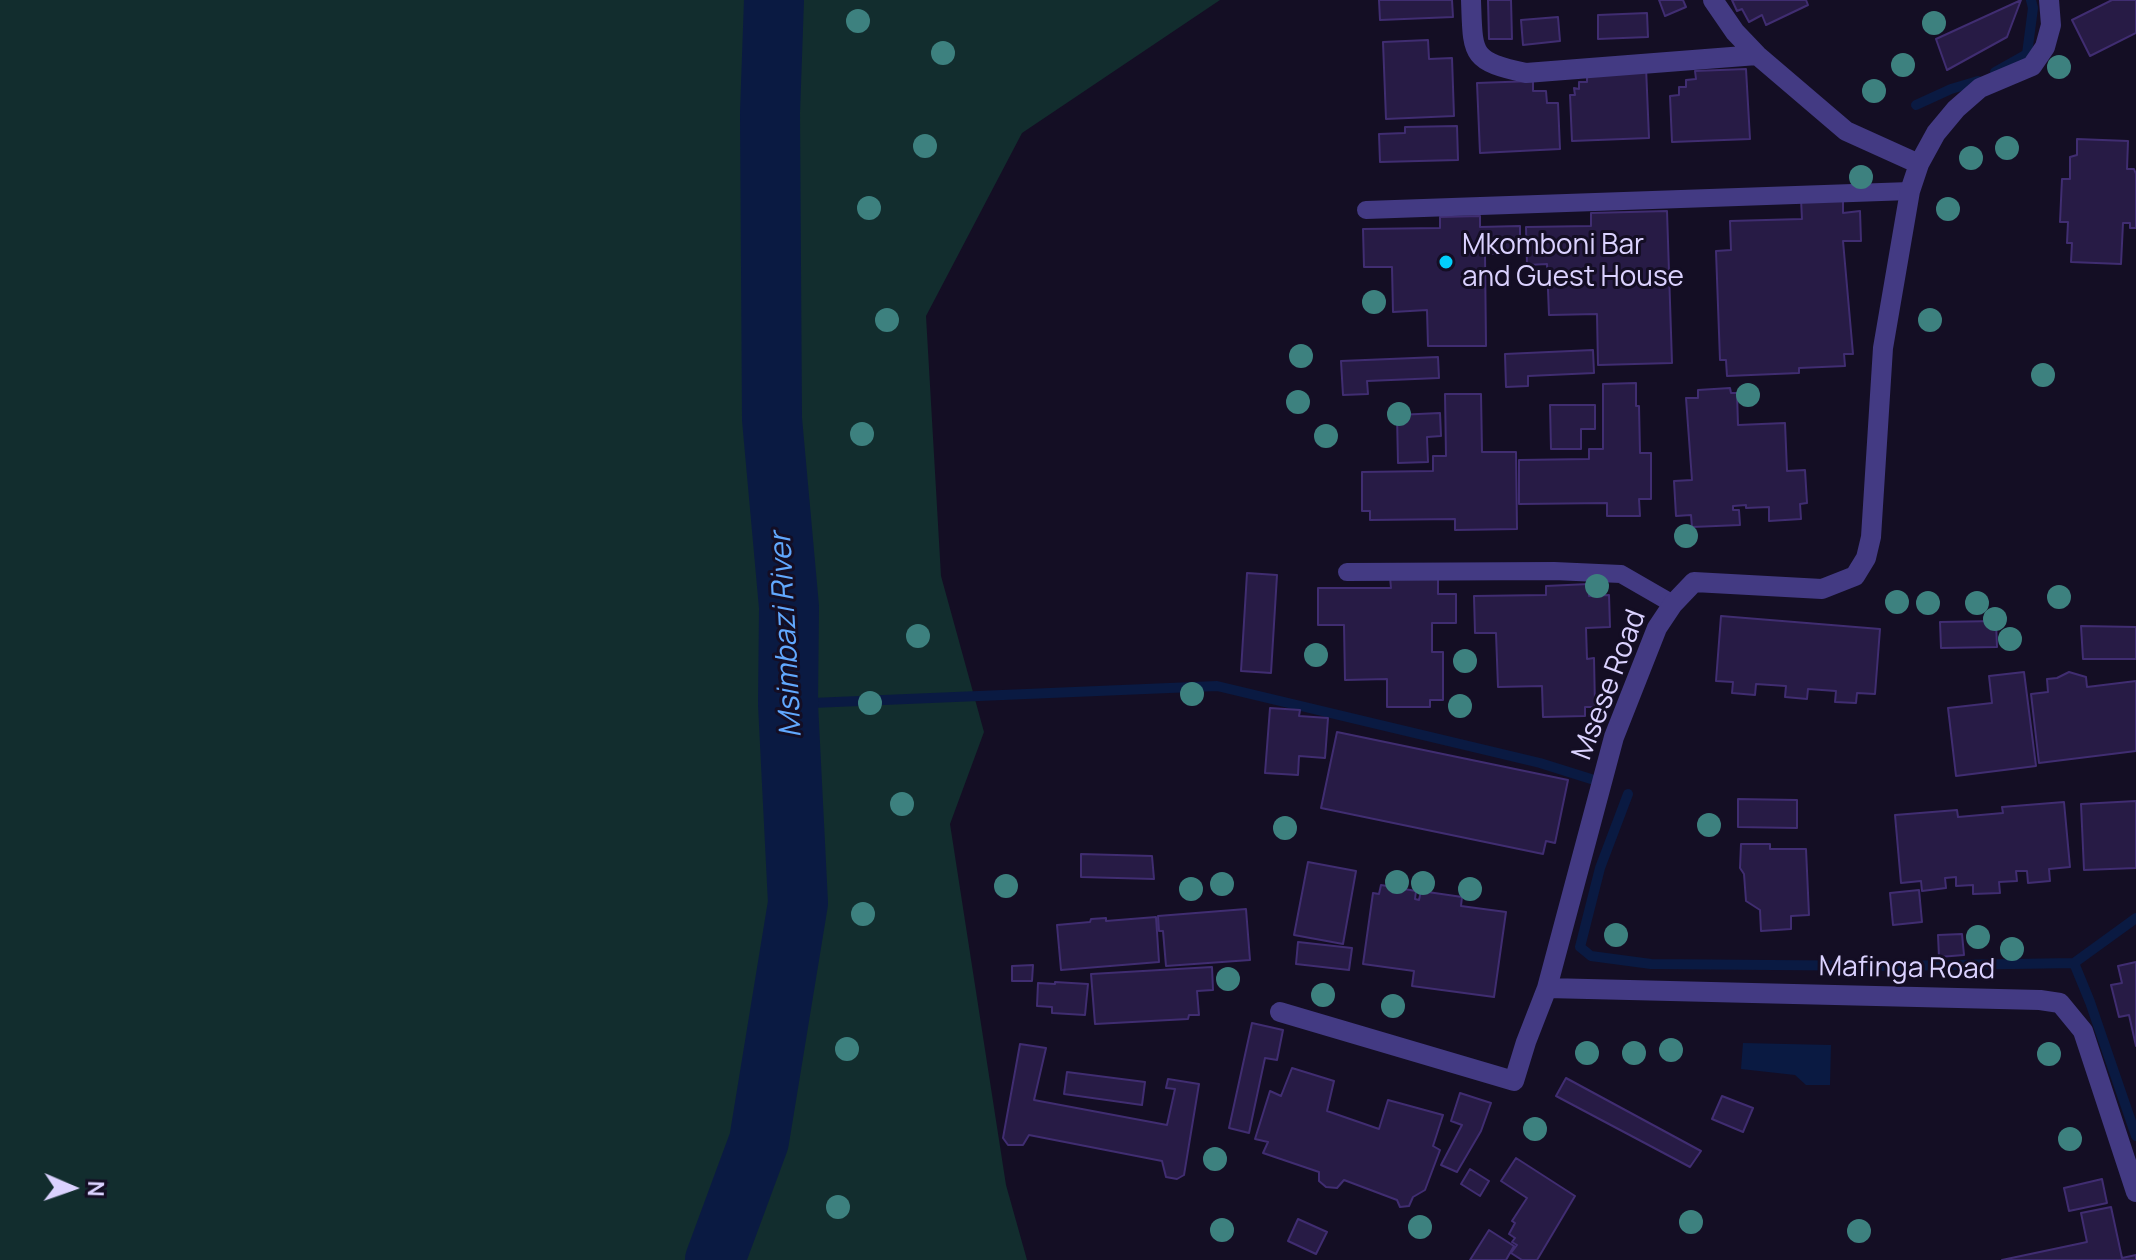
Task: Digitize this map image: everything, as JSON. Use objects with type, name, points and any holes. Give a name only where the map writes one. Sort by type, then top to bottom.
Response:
[{"type":"street","points":[[1471,0],[1475,48],[1489,65],[1526,73],[1757,55]]},
{"type":"street","points":[[1713,0],[1735,32],[1757,55],[1846,131],[1919,164]]},
{"type":"street","name":"Msese Road","points":[[1280,1012],[1514,1081],[1547,988],[1614,737],[1657,628],[1673,604],[1694,582],[1822,589],[1855,576],[1861,567],[1871,537],[1883,348],[1910,191],[1919,164],[1936,133],[1956,109],[1980,88],[2032,66],[2045,47],[2051,25],[2049,0]]},
{"type":"street","name":"Mafinga Road","points":[[1547,988],[2008,999],[2060,1003],[2083,1031],[2136,1192]]},
{"type":"lane","points":[[1366,210],[1910,191]]},
{"type":"lane","points":[[1347,572],[1554,571],[1621,574],[1673,604]]},
{"type":"green space","points":[[0,0],[1220,0],[1022,133],[926,316],[941,576],[984,732],[950,824],[1006,1185],[1027,1260],[0,1260]]},
{"type":"water","points":[[1743,1043],[1831,1045],[1830,1085],[1806,1085],[1795,1075],[1741,1069]]},
{"type":"building","points":[[1379,0],[1452,0],[1453,17],[1380,20]]},
{"type":"building","points":[[1488,0],[1511,0],[1512,39],[1489,39]]},
{"type":"building","points":[[1659,0],[1683,0],[1686,7],[1665,16]]},
{"type":"building","points":[[1732,0],[1806,0],[1808,5],[1766,25],[1762,15],[1749,22],[1742,9],[1737,11]]},
{"type":"building","points":[[2021,0],[2007,37],[1947,70],[1936,39]]},
{"type":"building","points":[[2112,0],[2136,0],[2136,33],[2090,56],[2072,20]]},
{"type":"building","points":[[1647,13],[1648,37],[1598,39],[1598,15]]},
{"type":"building","points":[[1558,17],[1560,41],[1523,45],[1521,20]]},
{"type":"building","points":[[1428,40],[1429,59],[1452,58],[1454,116],[1386,119],[1383,42]]},
{"type":"building","points":[[1646,67],[1649,138],[1572,141],[1570,95],[1575,95],[1574,88],[1579,89],[1579,82],[1587,82],[1587,75]]},
{"type":"building","points":[[1746,69],[1750,139],[1672,142],[1670,96],[1679,95],[1679,87],[1686,87],[1686,80],[1696,79],[1695,71]]},
{"type":"building","points":[[1533,81],[1533,91],[1546,91],[1547,103],[1558,103],[1560,149],[1480,153],[1477,83]]},
{"type":"building","points":[[1457,126],[1458,160],[1380,162],[1379,134],[1405,133],[1405,127]]},
{"type":"building","points":[[2077,139],[2128,141],[2127,169],[2134,169],[2136,174],[2136,228],[2130,228],[2130,223],[2123,223],[2121,264],[2071,262],[2072,243],[2067,243],[2068,222],[2060,222],[2062,179],[2070,179],[2070,157],[2077,155]]},
{"type":"building","points":[[1843,197],[1843,213],[1860,211],[1861,241],[1843,241],[1853,354],[1844,354],[1845,366],[1799,368],[1799,373],[1727,376],[1726,360],[1720,360],[1716,251],[1731,250],[1730,221],[1802,219],[1801,199]]},
{"type":"building","points":[[1667,211],[1672,363],[1598,365],[1597,314],[1549,315],[1547,264],[1527,265],[1526,227],[1591,226],[1591,213]]},
{"type":"building","points":[[1480,216],[1480,227],[1520,226],[1520,253],[1485,254],[1486,346],[1428,346],[1427,310],[1393,312],[1392,267],[1364,267],[1363,229],[1440,228],[1440,217]]},
{"type":"building","points":[[1593,350],[1594,373],[1528,376],[1528,386],[1506,387],[1505,354]]},
{"type":"building","points":[[1438,357],[1439,378],[1367,381],[1368,394],[1343,395],[1341,361]]},
{"type":"building","points":[[1636,383],[1640,453],[1651,453],[1651,499],[1639,499],[1640,516],[1607,516],[1607,503],[1519,504],[1519,460],[1589,459],[1589,449],[1603,449],[1603,384]]},
{"type":"building","points":[[1730,388],[1731,393],[1737,393],[1738,425],[1785,423],[1787,471],[1805,470],[1807,503],[1800,504],[1801,519],[1769,521],[1769,507],[1746,508],[1746,505],[1733,506],[1733,510],[1739,510],[1740,525],[1692,527],[1691,515],[1676,516],[1674,481],[1692,480],[1686,398],[1698,398],[1698,390]]},
{"type":"building","points":[[1445,394],[1481,394],[1482,452],[1516,452],[1517,529],[1455,530],[1455,519],[1370,520],[1370,511],[1362,511],[1362,472],[1433,471],[1433,456],[1446,456]]},
{"type":"building","points":[[1550,405],[1595,405],[1595,429],[1581,429],[1581,449],[1551,449]]},
{"type":"building","points":[[1440,413],[1441,436],[1427,437],[1428,462],[1398,463],[1397,415]]},
{"type":"building","points":[[1247,573],[1277,575],[1271,673],[1241,671]]},
{"type":"building","points":[[1438,576],[1438,594],[1456,594],[1456,623],[1432,623],[1432,652],[1443,652],[1443,700],[1430,700],[1430,707],[1387,707],[1387,679],[1345,680],[1344,625],[1318,625],[1318,588],[1391,588],[1390,577]]},
{"type":"building","points":[[1589,584],[1589,596],[1609,595],[1610,627],[1586,628],[1587,659],[1594,658],[1595,707],[1585,707],[1585,716],[1543,717],[1542,686],[1498,687],[1496,633],[1475,633],[1474,596],[1546,595],[1546,586]]},
{"type":"building","points":[[1721,616],[1880,629],[1875,694],[1857,693],[1856,703],[1835,702],[1836,691],[1808,689],[1807,699],[1785,697],[1786,686],[1756,684],[1755,695],[1732,693],[1733,682],[1716,681]]},
{"type":"building","points":[[1996,621],[1997,647],[1941,648],[1940,622]]},
{"type":"building","points":[[2081,626],[2136,627],[2136,659],[2083,659]]},
{"type":"building","points":[[2024,672],[2036,766],[1956,776],[1948,708],[1992,703],[1989,676]]},
{"type":"building","points":[[2069,672],[2086,677],[2087,687],[2136,681],[2136,751],[2039,763],[2031,694],[2048,692],[2047,679]]},
{"type":"building","points":[[1270,708],[1300,710],[1299,716],[1328,718],[1325,758],[1299,756],[1298,775],[1265,773]]},
{"type":"building","points":[[1337,732],[1568,780],[1555,843],[1546,841],[1543,854],[1321,808]]},
{"type":"building","points":[[1738,799],[1797,800],[1797,828],[1738,827]]},
{"type":"building","points":[[2136,801],[2136,868],[2084,870],[2081,804]]},
{"type":"building","points":[[2064,802],[2070,867],[2049,869],[2050,881],[2028,883],[2027,871],[2016,871],[2017,881],[1999,882],[2000,893],[1973,894],[1973,885],[1956,886],[1956,877],[1945,878],[1946,888],[1922,891],[1921,881],[1901,883],[1895,815],[1957,810],[1958,817],[2003,813],[2002,807]]},
{"type":"building","points":[[1741,844],[1770,844],[1770,849],[1806,849],[1809,915],[1791,916],[1791,929],[1761,931],[1760,910],[1746,901],[1744,874],[1740,868]]},
{"type":"building","points":[[1081,854],[1152,856],[1154,879],[1081,877]]},
{"type":"building","points":[[1308,862],[1356,871],[1343,944],[1294,935]]},
{"type":"building","points":[[1381,885],[1416,891],[1415,899],[1419,900],[1421,891],[1462,897],[1461,906],[1506,912],[1494,997],[1412,986],[1414,971],[1363,964],[1373,893],[1379,894]]},
{"type":"building","points":[[1919,890],[1922,922],[1893,925],[1890,893]]},
{"type":"building","points":[[1246,909],[1250,960],[1166,966],[1163,931],[1159,931],[1158,916]]},
{"type":"building","points":[[1156,917],[1159,962],[1061,970],[1057,925],[1090,922],[1091,919],[1106,918],[1106,921]]},
{"type":"building","points":[[1962,934],[1964,955],[1939,957],[1938,935]]},
{"type":"building","points":[[1298,942],[1352,948],[1349,970],[1296,964]]},
{"type":"building","points":[[2136,962],[2136,1046],[2129,1015],[2119,1017],[2111,985],[2122,983],[2118,966]]},
{"type":"building","points":[[1033,965],[1032,981],[1012,981],[1012,966]]},
{"type":"building","points":[[1212,967],[1213,990],[1197,991],[1199,1015],[1189,1015],[1188,1019],[1095,1024],[1091,974]]},
{"type":"building","points":[[1038,983],[1088,984],[1085,1015],[1052,1013],[1052,1007],[1037,1006]]},
{"type":"building","points":[[1252,1023],[1283,1030],[1277,1060],[1265,1058],[1249,1133],[1229,1128]]},
{"type":"building","points":[[1020,1044],[1046,1048],[1034,1100],[1167,1125],[1175,1089],[1166,1088],[1168,1079],[1199,1084],[1184,1175],[1177,1179],[1166,1177],[1162,1161],[1029,1135],[1023,1145],[1008,1145],[1003,1138]]},
{"type":"building","points":[[1292,1068],[1334,1081],[1327,1111],[1379,1129],[1388,1100],[1443,1115],[1433,1146],[1440,1150],[1425,1190],[1413,1197],[1409,1206],[1400,1207],[1397,1200],[1344,1180],[1337,1188],[1326,1187],[1319,1181],[1319,1172],[1263,1153],[1268,1142],[1255,1139],[1270,1091],[1281,1096]]},
{"type":"building","points":[[1067,1072],[1145,1082],[1142,1105],[1064,1094]]},
{"type":"building","points":[[1566,1078],[1701,1151],[1690,1167],[1556,1096]]},
{"type":"building","points":[[1460,1093],[1491,1103],[1481,1131],[1457,1172],[1441,1165],[1462,1125],[1451,1121]]},
{"type":"building","points":[[1722,1096],[1753,1108],[1743,1132],[1712,1119]]},
{"type":"building","points":[[1516,1158],[1575,1196],[1537,1260],[1522,1260],[1511,1253],[1517,1245],[1512,1242],[1515,1238],[1509,1234],[1515,1223],[1512,1221],[1527,1198],[1501,1181]]},
{"type":"building","points":[[1470,1169],[1489,1181],[1480,1196],[1461,1184]]},
{"type":"building","points":[[2102,1179],[2107,1203],[2069,1211],[2064,1188]]},
{"type":"building","points":[[2111,1207],[2122,1258],[2136,1255],[2136,1260],[2002,1260],[2087,1242],[2081,1213]]},
{"type":"building","points":[[1298,1219],[1327,1232],[1316,1254],[1288,1241]]},
{"type":"building","points":[[1489,1230],[1514,1246],[1506,1260],[1470,1260]]},
{"type":"waterway","name":"Msimbazi River","points":[[715,1260],[759,1141],[798,903],[788,704],[789,607],[772,419],[770,113],[774,0]]},
{"type":"waterway","points":[[1995,72],[2027,54],[2033,8],[2031,0]]},
{"type":"waterway","points":[[1916,105],[1978,81]]},
{"type":"waterway","points":[[788,704],[1217,686],[1540,763],[1591,779]]},
{"type":"waterway","points":[[1628,794],[1600,868],[1580,947],[1591,956],[1651,964],[1890,966],[2074,963],[2136,1136]]},
{"type":"waterway","points":[[2074,963],[2136,918]]},
{"type":"place","name":"Mkomboni Bar and Guest House","points":[[1446,262]]}]
